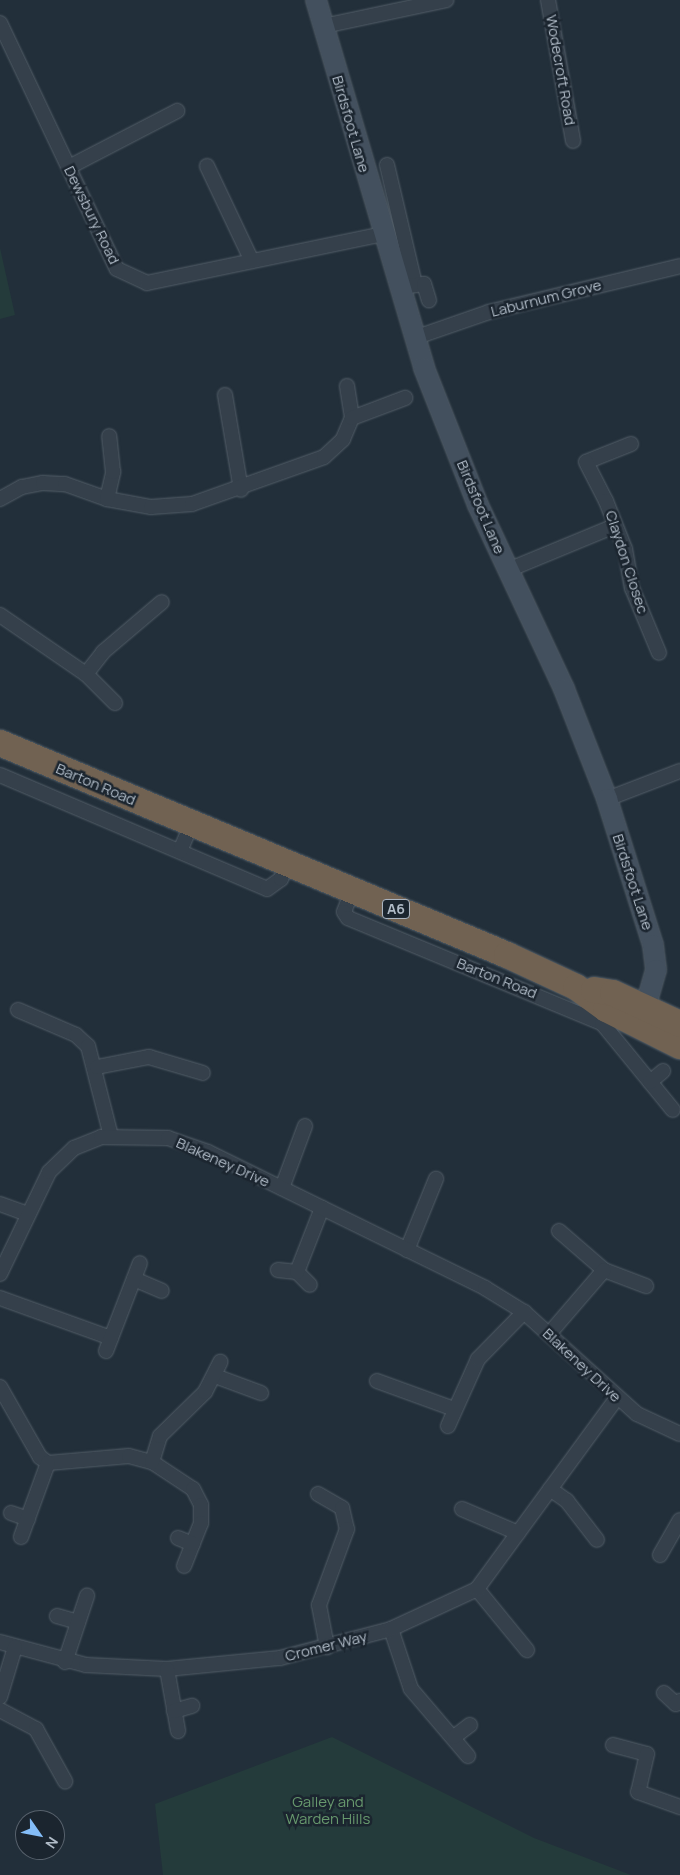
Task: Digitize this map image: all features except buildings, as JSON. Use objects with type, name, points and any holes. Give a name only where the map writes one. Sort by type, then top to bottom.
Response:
[{"type":"highway","name":"Barton Road","points":[[0,743],[576,987],[606,1009],[680,1046]]},
{"type":"highway","name":"Barton Road","points":[[576,987],[613,993],[646,1006],[680,1024]]},
{"type":"street","name":"Birdsfoot Lane","points":[[316,0],[381,198],[383,234],[407,287],[414,338],[478,504],[564,688],[607,799],[653,945],[656,970],[646,1006]]},
{"type":"street","points":[[324,26],[446,0]]},
{"type":"street","name":"Wodecroft Road","points":[[548,0],[573,141]]},
{"type":"street","name":"Dewsbury Road","points":[[0,23],[117,268],[147,283],[383,234]]},
{"type":"street","points":[[69,167],[177,111]]},
{"type":"street","points":[[386,165],[381,198],[407,287],[424,284],[429,300]]},
{"type":"street","points":[[207,166],[252,261]]},
{"type":"street","name":"Laburnum Grove","points":[[414,338],[489,312],[680,266]]},
{"type":"street","points":[[0,499],[22,486],[43,483],[65,484],[107,499],[167,506],[241,490],[324,457],[343,438],[352,418],[347,386]]},
{"type":"street","points":[[225,395],[241,490]]},
{"type":"street","points":[[352,418],[406,398]]},
{"type":"street","points":[[107,499],[113,472],[110,436]]},
{"type":"street","name":"Claydon Closec","points":[[630,444],[586,462],[614,526],[632,588],[659,652]]},
{"type":"street","points":[[508,570],[614,526]]},
{"type":"street","points":[[86,674],[103,652],[162,602]]},
{"type":"street","points":[[0,615],[86,674],[115,703]]},
{"type":"street","points":[[607,799],[680,771]]},
{"type":"street","name":"Barton Road","points":[[0,775],[267,889],[281,879],[286,865]]},
{"type":"street","points":[[180,851],[191,825]]},
{"type":"street","name":"Barton Road","points":[[352,891],[344,912],[348,918],[596,1019],[673,1110]]},
{"type":"street","points":[[18,1010],[76,1035],[88,1046],[97,1067],[111,1136]]},
{"type":"street","points":[[97,1067],[149,1057],[203,1073]]},
{"type":"street","points":[[650,1082],[663,1071]]},
{"type":"street","name":"Blakeney Drive","points":[[282,1188],[306,1126]]},
{"type":"street","name":"Blakeney Drive","points":[[0,1274],[27,1214],[60,1160],[89,1140],[111,1136],[149,1135],[188,1143],[485,1288],[524,1312],[616,1398],[657,1426],[680,1434]]},
{"type":"street","points":[[407,1250],[436,1179]]},
{"type":"street","points":[[0,1204],[27,1214]]},
{"type":"street","points":[[297,1272],[322,1208]]},
{"type":"street","points":[[559,1232],[604,1270],[646,1286]]},
{"type":"street","points":[[0,1298],[108,1345],[140,1263]]},
{"type":"street","points":[[278,1270],[297,1272],[310,1285]]},
{"type":"street","points":[[549,1334],[604,1270]]},
{"type":"street","points":[[134,1279],[162,1291]]},
{"type":"street","points":[[448,1426],[478,1359],[524,1312]]},
{"type":"street","points":[[152,1462],[164,1430],[195,1404],[218,1369],[261,1393]]},
{"type":"street","points":[[377,1381],[454,1409]]},
{"type":"street","points":[[0,1387],[40,1457],[48,1463],[63,1464],[109,1455],[152,1462],[193,1489],[201,1506],[201,1523],[184,1566]]},
{"type":"street","name":"Cromer Way","points":[[0,1642],[65,1662],[120,1670],[167,1669],[280,1658],[391,1629],[476,1589],[616,1398]]},
{"type":"street","points":[[21,1538],[48,1463]]},
{"type":"street","points":[[550,1489],[567,1501],[598,1540]]},
{"type":"street","points":[[318,1494],[342,1508],[347,1529],[319,1605],[327,1647]]},
{"type":"street","points":[[462,1508],[518,1533]]},
{"type":"street","points":[[11,1513],[28,1519]]},
{"type":"street","points":[[660,1555],[679,1523]]},
{"type":"street","points":[[178,1538],[192,1544]]},
{"type":"street","points":[[476,1589],[521,1633],[527,1650]]},
{"type":"street","points":[[65,1662],[87,1596]]},
{"type":"street","points":[[57,1616],[78,1622]]},
{"type":"street","points":[[391,1629],[411,1689],[454,1737],[468,1756]]},
{"type":"street","points":[[0,1697],[15,1647]]},
{"type":"street","points":[[167,1669],[178,1731]]},
{"type":"street","points":[[664,1693],[676,1704],[680,1701]]},
{"type":"street","points":[[174,1711],[192,1706]]},
{"type":"street","points":[[0,1710],[36,1729],[65,1781]]},
{"type":"street","points":[[454,1737],[470,1725]]},
{"type":"street","points":[[613,1745],[647,1754],[638,1792],[680,1807]]},
{"type":"green space","points":[[0,248],[15,315],[0,319]]},
{"type":"green space","name":"Galley and Warden Hills","points":[[332,1737],[534,1838],[631,1875],[163,1875],[155,1804]]}]
